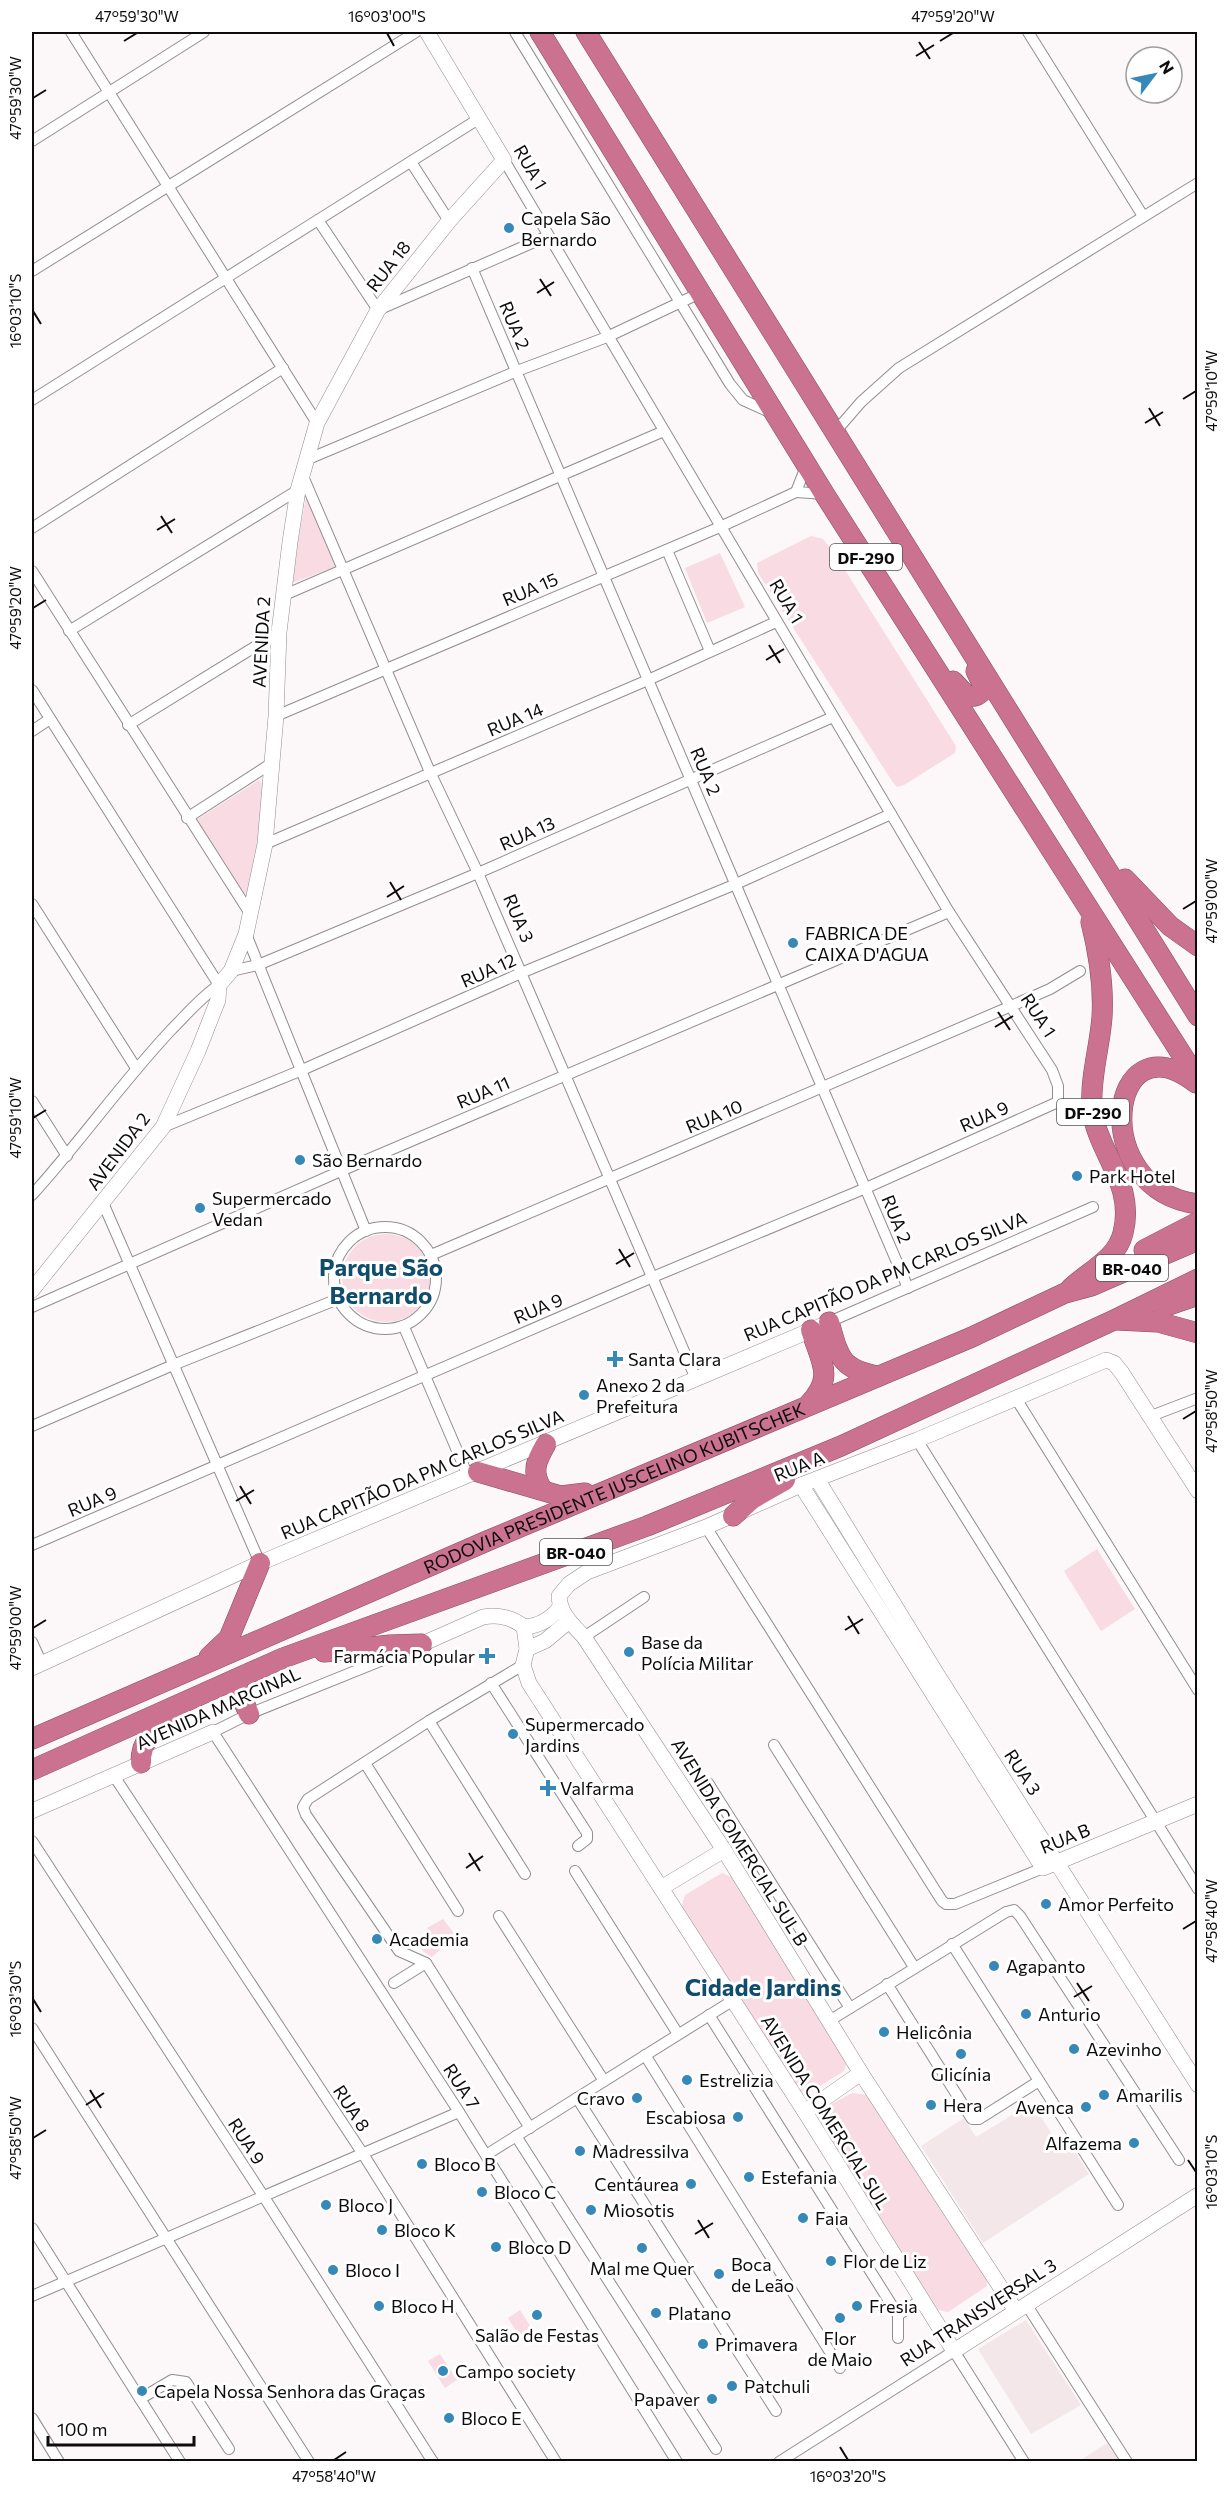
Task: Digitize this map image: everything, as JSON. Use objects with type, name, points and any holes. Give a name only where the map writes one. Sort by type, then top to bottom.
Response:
[{"type":"highway","name":"DF-290","points":[[540,32],[825,495],[1087,905],[1197,1082]]},
{"type":"highway","name":"DF-290","points":[[586,32],[935,595],[1090,840],[1197,1016]]},
{"type":"highway","points":[[907,621],[915,624],[923,633],[959,690],[967,696],[973,697],[980,694],[984,687],[983,683],[944,621],[935,595]]},
{"type":"highway","points":[[1090,840],[1170,926],[1197,946]]},
{"type":"highway","name":"DF-290","points":[[1066,1292],[1111,1255],[1123,1233],[1126,1210],[1118,1175],[1101,1142],[1092,1106],[1102,1018],[1102,991],[1101,966],[1087,905]]},
{"type":"highway","points":[[1197,1082],[1177,1070],[1159,1065],[1150,1067],[1142,1071],[1130,1083],[1122,1116],[1127,1150],[1148,1184],[1175,1200],[1197,1204]]},
{"type":"highway","points":[[1066,1292],[1197,1222]]},
{"type":"highway","name":"RODOVIA PRESIDENTE JUSCELINO KUBITSCHEK","points":[[32,1739],[487,1541],[972,1337],[1066,1292],[1091,1286],[1197,1240]]},
{"type":"highway","name":"RODOVIA PRESIDENTE JUSCELINO KUBITSCHEK","points":[[32,1770],[283,1658],[647,1526],[841,1446],[1115,1320],[1197,1278]]},
{"type":"highway","points":[[1115,1320],[1197,1295]]},
{"type":"highway","points":[[1115,1320],[1158,1323],[1197,1333]]},
{"type":"highway","points":[[829,1322],[840,1354],[847,1365],[856,1372],[878,1376]]},
{"type":"highway","points":[[807,1406],[821,1392],[825,1382],[811,1330]]},
{"type":"highway","points":[[542,1489],[536,1479],[535,1467],[546,1444]]},
{"type":"highway","points":[[733,1516],[752,1499],[841,1446]]},
{"type":"highway","points":[[473,1474],[542,1489],[561,1496],[611,1490]]},
{"type":"highway","points":[[186,1672],[215,1652],[229,1638],[260,1563]]},
{"type":"highway","points":[[283,1658],[341,1650],[422,1644]]},
{"type":"highway","points":[[234,1680],[249,1714]]},
{"type":"highway","points":[[141,1763],[140,1751],[146,1740],[159,1724],[193,1698]]},
{"type":"street","points":[[71,32],[317,423]]},
{"type":"street","points":[[32,141],[204,32]]},
{"type":"street","points":[[32,271],[416,32]]},
{"type":"street","points":[[32,400],[480,118],[427,32]]},
{"type":"street","points":[[515,32],[736,393],[753,406],[777,415]]},
{"type":"street","points":[[1028,32],[1143,216]]},
{"type":"street","name":"RUA 1","points":[[480,118],[607,337],[949,912],[1056,1079],[1059,1086],[1058,1102]]},
{"type":"street","name":"RUA 18","points":[[378,310],[449,220],[504,160]]},
{"type":"street","points":[[411,162],[449,220]]},
{"type":"street","points":[[835,432],[861,402],[899,368],[1197,183]]},
{"type":"street","points":[[318,220],[378,310]]},
{"type":"street","name":"RUA 18","points":[[378,310],[548,236]]},
{"type":"street","name":"RUA 2","points":[[472,268],[908,1288]]},
{"type":"street","points":[[304,467],[517,371],[607,337],[700,293]]},
{"type":"street","name":"AVENIDA 2","points":[[32,1195],[67,1156],[135,1068],[231,971],[246,934],[266,844],[282,596],[298,490],[317,423],[378,310]]},
{"type":"street","points":[[32,528],[283,368]]},
{"type":"street","points":[[282,596],[664,431]]},
{"type":"street","points":[[807,464],[796,492],[825,495]]},
{"type":"street","name":"RUA 3","points":[[304,467],[344,569],[430,772],[478,873],[696,1379]]},
{"type":"street","points":[[69,631],[298,490]]},
{"type":"street","name":"RUA 15","points":[[276,716],[667,550],[796,492]]},
{"type":"street","points":[[667,550],[710,651]]},
{"type":"street","points":[[32,571],[187,818],[251,915]]},
{"type":"street","name":"RUA 14","points":[[266,844],[648,680],[776,622]]},
{"type":"street","points":[[128,725],[279,632]]},
{"type":"street","points":[[32,690],[219,985]]},
{"type":"street","name":"RUA 13","points":[[231,971],[258,965],[478,873],[833,717]]},
{"type":"street","points":[[32,731],[50,719]]},
{"type":"street","points":[[187,818],[272,764]]},
{"type":"street","name":"RUA 12","points":[[163,1127],[302,1070],[521,973],[736,884],[891,814]]},
{"type":"street","points":[[32,904],[135,1068]]},
{"type":"street","name":"RUA 11","points":[[32,1307],[129,1262],[949,912]]},
{"type":"street","points":[[246,934],[366,1231]]},
{"type":"street","name":"RUA 10","points":[[431,1255],[1009,1007],[1080,971]]},
{"type":"street","name":"AVENIDA 2","points":[[32,1290],[163,1127],[218,1000],[219,985]]},
{"type":"street","points":[[32,1101],[67,1156]]},
{"type":"street","name":"RUA 9","points":[[32,1545],[653,1277],[866,1188],[1058,1102]]},
{"type":"street","points":[[103,1203],[260,1563]]},
{"type":"street","name":"RUA CAPITÃO DA PM CARLOS SILVA","points":[[37,1666],[260,1563],[546,1444],[1093,1207]]},
{"type":"street","points":[[380,1227],[403,1230],[422,1242],[431,1255],[436,1271],[436,1288],[430,1305],[419,1318],[404,1327],[389,1330],[373,1329],[358,1323],[346,1312],[338,1299],[334,1283],[338,1259],[351,1239],[366,1231],[380,1227]]},
{"type":"street","points":[[32,1426],[173,1365],[338,1299]]},
{"type":"street","points":[[404,1327],[473,1474]]},
{"type":"street","name":"RUA A","points":[[560,1606],[559,1596],[577,1577],[733,1516],[801,1485],[917,1440],[1106,1360],[1114,1363],[1151,1416]]},
{"type":"street","points":[[1015,1397],[1197,1690]]},
{"type":"street","points":[[1197,1398],[1151,1416],[1197,1491]]},
{"type":"street","points":[[917,1440],[1197,1889]]},
{"type":"street","name":"RUA 3","points":[[817,1479],[931,1680],[1043,1868]]},
{"type":"street","name":"RUA 3","points":[[801,1485],[931,1680],[1057,1862],[1197,2085]]},
{"type":"street","name":"RUA B","points":[[706,1527],[939,1897],[946,1904],[955,1904],[1197,1804]]},
{"type":"street","points":[[422,1644],[491,1615],[511,1619],[524,1627],[534,1626],[546,1621],[560,1606],[569,1621],[584,1637],[644,1597]]},
{"type":"street","points":[[527,1649],[545,1641],[569,1621]]},
{"type":"street","points":[[524,1627],[527,1649],[523,1665],[429,1721],[308,1799],[303,1807],[306,1815],[399,1952],[426,1964],[530,2128]]},
{"type":"street","name":"AVENIDA COMERCIAL SUL B","points":[[584,1637],[724,1850],[861,2073],[1021,2307]]},
{"type":"street","points":[[32,1642],[37,1666]]},
{"type":"street","name":"AVENIDA MARGINAL","points":[[32,1811],[249,1714],[422,1644]]},
{"type":"street","name":"AVENIDA COMERCIAL SUL","points":[[523,1665],[529,1683],[805,2112],[954,2351]]},
{"type":"street","points":[[491,1683],[587,1833],[587,1839],[578,1846]]},
{"type":"street","points":[[429,1721],[525,1874]]},
{"type":"street","name":"RUA 7","points":[[213,1732],[459,2112],[677,2462]]},
{"type":"street","points":[[774,1745],[914,1967]]},
{"type":"street","points":[[365,1763],[458,1911]]},
{"type":"street","name":"RUA 8","points":[[114,1776],[363,2154],[556,2462]]},
{"type":"street","points":[[708,1783],[850,2008]]},
{"type":"street","name":"RUA 9","points":[[32,1841],[433,2462]]},
{"type":"street","points":[[661,1888],[724,1850]]},
{"type":"street","points":[[574,1871],[678,2034]]},
{"type":"street","points":[[829,2020],[952,1944],[1006,1912],[1014,1910],[1179,2160]]},
{"type":"street","points":[[499,1916],[604,2081]]},
{"type":"street","points":[[952,1944],[1118,2205]]},
{"type":"street","points":[[394,1983],[426,1964]]},
{"type":"street","points":[[887,1984],[969,2116],[975,2120],[1039,2081]]},
{"type":"street","points":[[486,2155],[732,2001]]},
{"type":"street","points":[[709,2015],[898,2315],[898,2338]]},
{"type":"street","points":[[32,2028],[309,2462]]},
{"type":"street","points":[[645,2055],[840,2368]]},
{"type":"street","points":[[805,2112],[861,2073]]},
{"type":"street","points":[[577,2098],[776,2411]]},
{"type":"street","points":[[32,2296],[459,2112]]},
{"type":"street","points":[[516,2136],[716,2449]]},
{"type":"street","name":"RUA TRANSVERSAL 3","points":[[779,2462],[1197,2195]]},
{"type":"street","points":[[32,2228],[180,2462]]},
{"type":"street","points":[[898,2315],[921,2300]]},
{"type":"street","points":[[1021,2307],[1127,2462]]},
{"type":"street","points":[[954,2351],[1024,2462]]},
{"type":"street","points":[[140,2399],[172,2380],[186,2382],[229,2449]]},
{"type":"street","points":[[32,2418],[59,2462]]},
{"type":"shaded area","points":[[308,487],[339,565],[290,584]]},
{"type":"shaded area","points":[[811,536],[823,539],[833,551],[956,746],[955,753],[904,785],[897,787],[892,781],[758,573],[757,563]]},
{"type":"shaded area","points":[[720,553],[745,607],[707,623],[685,568]]},
{"type":"shaded area","points":[[259,780],[263,785],[259,840],[247,897],[241,897],[196,820]]},
{"type":"shaded area","points":[[386,1234],[403,1238],[417,1247],[426,1261],[430,1278],[426,1295],[417,1309],[403,1318],[386,1322],[369,1318],[355,1309],[346,1295],[342,1278],[346,1261],[355,1247],[369,1238]]},
{"type":"shaded area","points":[[1097,1549],[1135,1609],[1101,1631],[1064,1571]]},
{"type":"shaded area","points":[[722,1873],[735,1878],[848,2058],[844,2071],[809,2093],[796,2090],[681,1908],[685,1895]]},
{"type":"shaded area","points":[[443,1919],[456,1936],[432,1957],[424,1952],[418,1943],[431,1935],[427,1928]]},
{"type":"shaded area","points":[[852,2093],[867,2095],[986,2277],[987,2286],[948,2312],[938,2310],[818,2120],[826,2107]]},
{"type":"shaded area","points":[[1032,2103],[1064,2152],[1072,2147],[1089,2174],[983,2243],[921,2146],[964,2118],[976,2137]]},
{"type":"shaded area","name":"Campo society","points":[[520,2310],[537,2337],[524,2344],[508,2318]]},
{"type":"shaded area","points":[[1026,2320],[1081,2405],[1031,2434],[978,2349]]},
{"type":"shaded area","name":"Campo society","points":[[440,2354],[457,2380],[445,2388],[428,2361]]},
{"type":"shaded area","points":[[1107,2443],[1119,2461],[1079,2461]]},
{"type":"place","name":"Capela São Bernardo","points":[[509,228]]},
{"type":"place","name":"FABRICA DE CAIXA D'AGUA","points":[[793,943]]},
{"type":"place","name":"São Bernardo","points":[[300,1160]]},
{"type":"place","name":"Park Hotel","points":[[1077,1176]]},
{"type":"place","name":"Supermercado Vedan","points":[[200,1208]]},
{"type":"place","name":"Santa Clara","points":[[615,1359]]},
{"type":"place","name":"Anexo 2 da Prefeitura","points":[[584,1395]]},
{"type":"place","name":"Base da Polícia Militar","points":[[629,1652]]},
{"type":"place","name":"Farmácia Popular","points":[[487,1656]]},
{"type":"place","name":"Supermercado Jardins","points":[[513,1734]]},
{"type":"place","name":"Valfarma","points":[[548,1788]]},
{"type":"place","name":"Amor Perfeito","points":[[1046,1904]]},
{"type":"place","name":"Academia","points":[[377,1939]]},
{"type":"place","name":"Agapanto","points":[[994,1966]]},
{"type":"place","name":"Anturio","points":[[1026,2014]]},
{"type":"place","name":"Helicônia","points":[[884,2032]]},
{"type":"place","name":"Azevinho","points":[[1074,2049]]},
{"type":"place","name":"Glicínia","points":[[961,2054]]},
{"type":"place","name":"Estrelizia","points":[[687,2080]]},
{"type":"place","name":"Amarilis","points":[[1104,2095]]},
{"type":"place","name":"Cravo","points":[[637,2098]]},
{"type":"place","name":"Hera","points":[[931,2105]]},
{"type":"place","name":"Avenca","points":[[1086,2107]]},
{"type":"place","name":"Escabiosa","points":[[738,2117]]},
{"type":"place","name":"Alfazema","points":[[1134,2143]]},
{"type":"place","name":"Madressilva","points":[[580,2151]]},
{"type":"place","name":"Bloco B","points":[[422,2164]]},
{"type":"place","name":"Estefania","points":[[749,2177]]},
{"type":"place","name":"Centáurea","points":[[691,2184]]},
{"type":"place","name":"Bloco C","points":[[482,2192]]},
{"type":"place","name":"Bloco J","points":[[326,2205]]},
{"type":"place","name":"Miosotis","points":[[591,2210]]},
{"type":"place","name":"Faia","points":[[803,2218]]},
{"type":"place","name":"Bloco K","points":[[382,2230]]},
{"type":"place","name":"Bloco D","points":[[496,2247]]},
{"type":"place","name":"Mal me Quer","points":[[642,2248]]},
{"type":"place","name":"Flor de Liz","points":[[831,2261]]},
{"type":"place","name":"Bloco I","points":[[333,2270]]},
{"type":"place","name":"Boca de Leão","points":[[719,2274]]},
{"type":"place","name":"Bloco H","points":[[379,2306]]},
{"type":"place","name":"Fresia","points":[[857,2306]]},
{"type":"place","name":"Platano","points":[[656,2313]]},
{"type":"place","name":"Salão de Festas","points":[[537,2315]]},
{"type":"place","name":"Flor de Maio","points":[[840,2318]]},
{"type":"place","name":"Primavera","points":[[703,2344]]},
{"type":"place","name":"Campo society","points":[[443,2371]]},
{"type":"place","name":"Patchuli","points":[[732,2386]]},
{"type":"place","name":"Capela Nossa Senhora das Graças","points":[[142,2391]]},
{"type":"place","name":"Papaver","points":[[712,2399]]},
{"type":"place","name":"Bloco E","points":[[449,2418]]},
{"type":"district","name":"Parque São Bernardo","points":[[381,1280]]},
{"type":"district","name":"Cidade Jardins","points":[[763,1986]]}]
